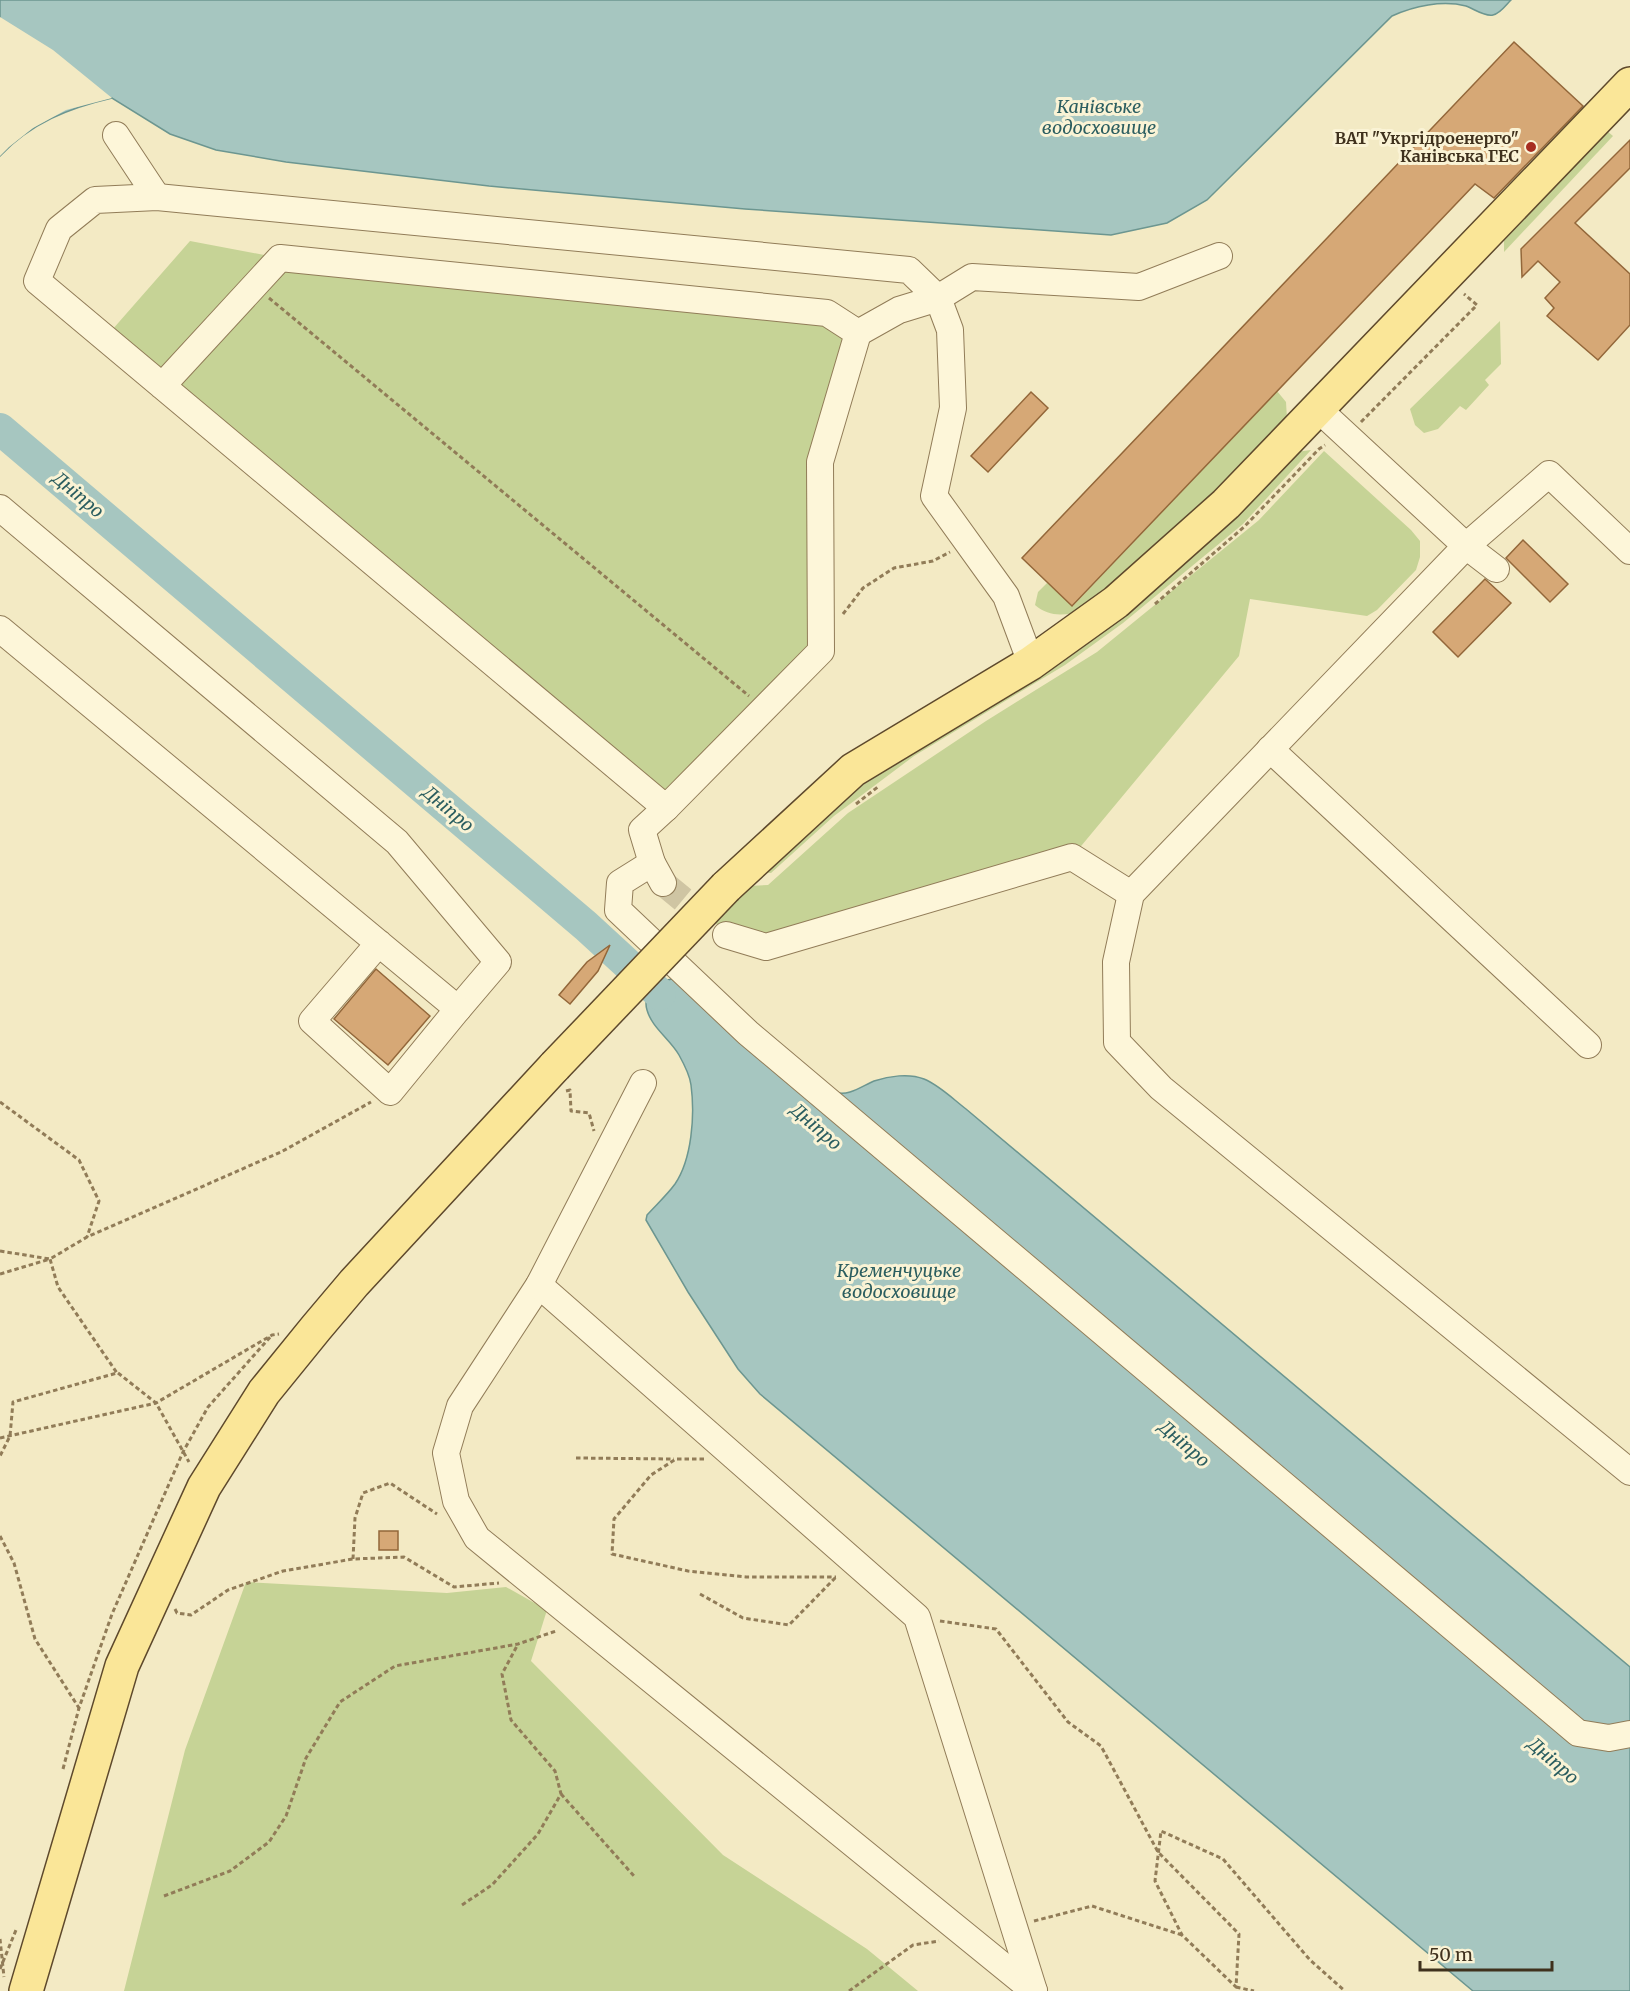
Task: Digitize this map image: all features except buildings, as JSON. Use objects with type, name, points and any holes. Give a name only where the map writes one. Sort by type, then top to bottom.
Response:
[{"type":"main road","points":[[15,1986],[122,1666],[204,1487],[264,1392],[354,1283],[556,1078],[726,887],[853,770],[1031,663],[1116,602],[1226,504],[1630,84]]},
{"type":"lane","points":[[116,135],[157,197]]},
{"type":"lane","points":[[666,808],[37,281],[59,229],[95,200],[157,197],[972,277],[1139,286],[1219,256]]},
{"type":"lane","points":[[162,386],[280,258],[827,313],[858,333]]},
{"type":"lane","points":[[909,270],[938,298],[950,330],[953,408],[934,496],[1006,596],[1031,663]]},
{"type":"lane","points":[[972,277],[938,298],[899,310],[858,333],[820,462],[821,651],[642,830],[658,873],[620,882],[618,910],[748,1033],[1578,1733],[1609,1738],[1630,1734]]},
{"type":"lane","points":[[1318,409],[1466,546],[1496,569]]},
{"type":"lane","points":[[1630,550],[1549,474],[1466,546],[1131,894],[1116,962],[1117,1042],[1161,1088],[1630,1472]]},
{"type":"lane","points":[[0,508],[397,842],[498,962],[390,1092],[312,1021],[379,943]]},
{"type":"lane","points":[[0,629],[458,1009]]},
{"type":"lane","points":[[1270,749],[1588,1045]]},
{"type":"lane","points":[[726,935],[766,947],[1072,857],[1131,894]]},
{"type":"lane","points":[[643,1083],[615,1133],[539,1285],[460,1406],[446,1453],[456,1501],[477,1538],[1034,1991]]},
{"type":"lane","points":[[539,1285],[917,1617],[1034,1991]]},
{"type":"path","points":[[254,286],[764,709]]},
{"type":"path","points":[[842,616],[863,588],[894,568],[933,561],[967,542]]},
{"type":"path","points":[[556,1078],[570,1090],[571,1111],[589,1113],[595,1134],[615,1133]]},
{"type":"path","points":[[0,1274],[50,1259],[87,1237],[281,1152],[390,1092]]},
{"type":"path","points":[[0,1102],[79,1160],[99,1201],[87,1237]]},
{"type":"path","points":[[0,1251],[50,1259]]},
{"type":"path","points":[[50,1259],[58,1287],[117,1373],[156,1403],[204,1487]]},
{"type":"path","points":[[0,1438],[156,1403],[272,1335],[316,1328]]},
{"type":"path","points":[[0,1456],[10,1436],[13,1402],[117,1373]]},
{"type":"path","points":[[576,1458],[738,1460]]},
{"type":"path","points":[[676,1459],[651,1475],[614,1519],[612,1554],[688,1571],[746,1577],[836,1577],[864,1570]]},
{"type":"path","points":[[353,1559],[355,1518],[363,1493],[390,1483],[439,1515]]},
{"type":"path","points":[[0,1536],[14,1563],[35,1639],[79,1708]]},
{"type":"path","points":[[168,1613],[173,1602],[177,1613],[191,1614],[228,1590],[246,1582],[283,1571],[353,1559],[404,1557],[454,1587],[527,1579]]},
{"type":"path","points":[[700,1594],[743,1618],[789,1625],[836,1577]]},
{"type":"path","points":[[917,1617],[996,1629],[1068,1722],[1101,1746],[1158,1852],[1239,1934],[1236,1987]]},
{"type":"path","points":[[164,1896],[230,1871],[269,1842],[286,1816],[306,1758],[340,1702],[395,1666],[518,1644],[581,1623]]},
{"type":"path","points":[[518,1644],[502,1674],[511,1720],[555,1771],[561,1794],[634,1876]]},
{"type":"path","points":[[462,1905],[492,1885],[538,1834],[561,1794]]},
{"type":"path","points":[[1254,1991],[1236,1987],[1182,1935],[1155,1881],[1161,1832],[1223,1859],[1310,1960],[1345,1991]]},
{"type":"path","points":[[1013,1926],[1092,1906],[1182,1935]]},
{"type":"path","points":[[849,1991],[913,1945],[968,1937]]},
{"type":"path","points":[[0,1939],[15,1986]]},
{"type":"green space","points":[[1601,126],[1613,136],[1504,252],[1504,228]]},
{"type":"green space","points":[[190,241],[280,258],[827,313],[858,333],[820,462],[821,651],[666,808],[105,338]]},
{"type":"green space","points":[[1500,321],[1501,364],[1485,380],[1489,385],[1466,410],[1460,406],[1438,429],[1424,433],[1415,425],[1410,409]]},
{"type":"green space","points":[[1277,391],[1286,402],[1287,419],[1221,490],[1084,611],[1052,614],[1035,605],[1038,592],[1048,582],[1073,606]]},
{"type":"green space","points":[[1311,450],[1243,524],[1123,623],[1065,665],[914,756],[834,816],[771,873],[761,872],[809,825],[1296,452]]},
{"type":"green space","points":[[1324,451],[1411,530],[1420,541],[1420,557],[1416,570],[1377,610],[1367,616],[1250,599],[1239,656],[1072,857],[766,947],[726,935],[714,921],[748,886],[768,885],[848,813],[986,721],[1097,652],[1259,520]]},
{"type":"green space","points":[[246,1582],[447,1593],[506,1587],[547,1610],[531,1661],[723,1855],[867,1949],[918,1991],[124,1991],[185,1750]]},
{"type":"water","name":"Канівське водосховище","points":[[0,0],[1511,0],[1493,15],[1483,14],[1457,4],[1438,4],[1409,9],[1392,16],[1207,200],[1167,223],[1111,235],[745,209],[489,186],[286,162],[216,150],[170,134],[112,98],[52,118],[25,134],[0,156]]},
{"type":"water","name":"Кременчуцьке водосховище","points":[[672,979],[835,1092],[850,1092],[874,1081],[899,1076],[918,1077],[940,1088],[1630,1667],[1630,1991],[1473,1991],[760,1394],[738,1369],[688,1292],[646,1220],[647,1215],[672,1188],[681,1174],[691,1136],[693,1110],[689,1078],[675,1049],[649,1016],[646,1004],[652,989],[661,982]]},
{"type":"pier","points":[[0,17],[53,50],[112,98],[66,110],[33,128],[0,156]]},
{"type":"waterway","name":"Дніпро","points":[[0,429],[586,926],[660,994]]},
{"type":"tunnel","points":[[663,883],[726,935]]},
{"type":"place","name":"ВАТ \"Укргідроенерго\" Канівська ГЕС","points":[[1531,147]]}]
